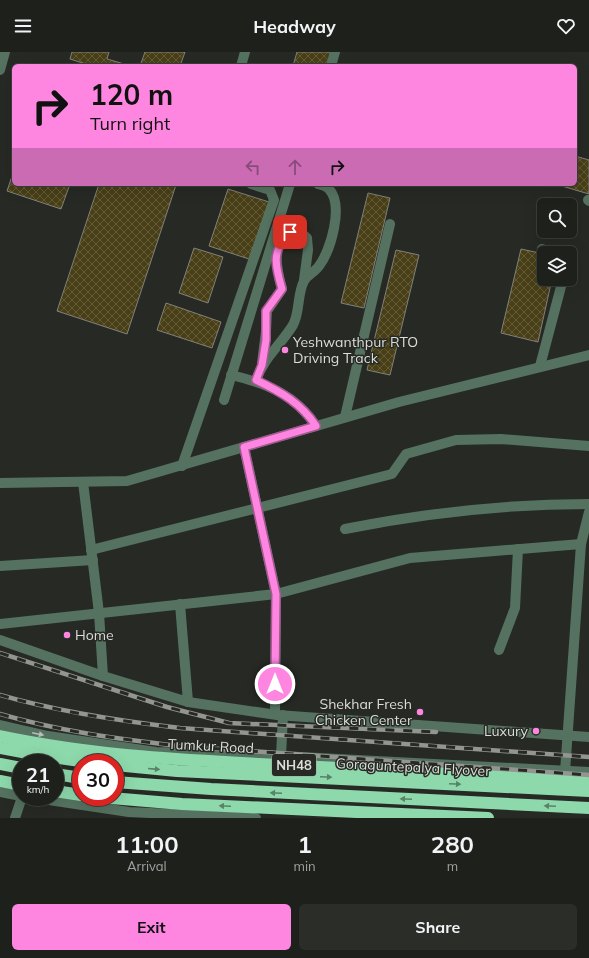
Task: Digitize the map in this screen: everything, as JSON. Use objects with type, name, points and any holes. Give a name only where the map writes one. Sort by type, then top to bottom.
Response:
[{"type":"highway","name":"Tumkur Road","points":[[0,736],[47,746],[196,761],[589,780]]},
{"type":"highway","points":[[0,748],[72,760]]},
{"type":"highway","points":[[0,764],[12,766]]},
{"type":"highway","name":"Goraguntepalya Flyover","points":[[124,766],[176,771],[589,791]]},
{"type":"highway","points":[[0,780],[12,783]]},
{"type":"highway","points":[[124,783],[211,789],[589,808]]},
{"type":"highway","points":[[124,799],[182,804],[488,818]]},
{"type":"street","points":[[0,69],[5,52]]},
{"type":"street","points":[[242,64],[245,52]]},
{"type":"street","points":[[332,64],[335,52]]},
{"type":"street","points":[[182,466],[274,200],[270,190],[257,186]]},
{"type":"street","points":[[224,400],[289,186]]},
{"type":"street","points":[[304,280],[318,267],[328,251],[334,234],[335,203],[332,193],[328,188],[323,186]]},
{"type":"street","points":[[345,418],[390,224]]},
{"type":"street","points":[[256,380],[262,365],[266,340],[266,311],[282,289],[276,267],[276,257],[281,242],[290,232],[298,230],[307,238],[308,250],[304,280],[294,324],[262,365]]},
{"type":"street","points":[[540,366],[561,286]]},
{"type":"street","points":[[0,484],[127,481],[345,418],[540,366],[589,355]]},
{"type":"street","points":[[231,375],[256,380],[285,394],[307,412],[316,426]]},
{"type":"street","points":[[91,550],[256,507],[392,474],[406,454],[456,440],[501,439],[589,446]]},
{"type":"street","points":[[244,447],[276,594],[281,756]]},
{"type":"street","points":[[83,482],[99,613],[104,676]]},
{"type":"street","points":[[345,529],[460,511],[544,504],[589,504]]},
{"type":"street","points":[[565,772],[569,736],[581,544],[589,512]]},
{"type":"street","points":[[0,624],[276,594],[410,558],[581,544]]},
{"type":"street","points":[[499,650],[515,608],[518,549]]},
{"type":"street","points":[[0,566],[92,560]]},
{"type":"street","points":[[180,604],[188,702]]},
{"type":"street","points":[[0,640],[104,676],[188,702],[279,715],[589,737]]},
{"type":"street","points":[[0,726],[55,737],[156,752],[281,756],[565,772],[589,772]]},
{"type":"street","points":[[0,792],[12,794]]},
{"type":"street","points":[[64,802],[148,815],[256,818]]},
{"type":"street","points":[[15,818],[19,806]]},
{"type":"building","points":[[72,52],[109,52],[107,59],[124,64],[86,64],[70,59]]},
{"type":"building","points":[[145,52],[185,52],[181,64],[141,64]]},
{"type":"building","points":[[297,52],[331,52],[328,64],[294,64]]},
{"type":"building","points":[[577,157],[589,160],[589,194],[562,186],[577,186]]},
{"type":"building","points":[[12,176],[12,186],[69,186],[61,209],[7,191]]},
{"type":"building","points":[[98,186],[176,186],[127,334],[57,311]]},
{"type":"building","points":[[228,189],[269,202],[249,259],[209,246]]},
{"type":"building","points":[[368,193],[390,198],[364,308],[341,303]]},
{"type":"building","points":[[194,248],[223,257],[208,303],[179,293]]},
{"type":"building","points":[[521,249],[537,252],[537,286],[550,286],[538,342],[501,333]]},
{"type":"building","points":[[396,250],[419,255],[390,375],[367,370]]},
{"type":"building","points":[[166,303],[221,322],[212,348],[157,330]]},
{"type":"railway","points":[[0,653],[167,707],[229,723],[436,732]]},
{"type":"railway","points":[[0,695],[89,715],[180,728],[589,757]]},
{"type":"railway","points":[[0,714],[88,734],[179,746],[589,775]]},
{"type":"place","name":"Yeshwanthpur RTO Driving Track","points":[[285,350]]},
{"type":"place","name":"Home","points":[[67,635]]},
{"type":"place","name":"Shekhar Fresh Chicken Center","points":[[420,712]]},
{"type":"place","name":"Luxury","points":[[536,731]]},
{"type":"route","points":[[275,684],[276,594],[244,447],[316,426],[307,412],[285,394],[256,380],[262,365],[266,340],[266,311],[282,289],[276,267],[276,257],[281,242],[290,232]]}]
